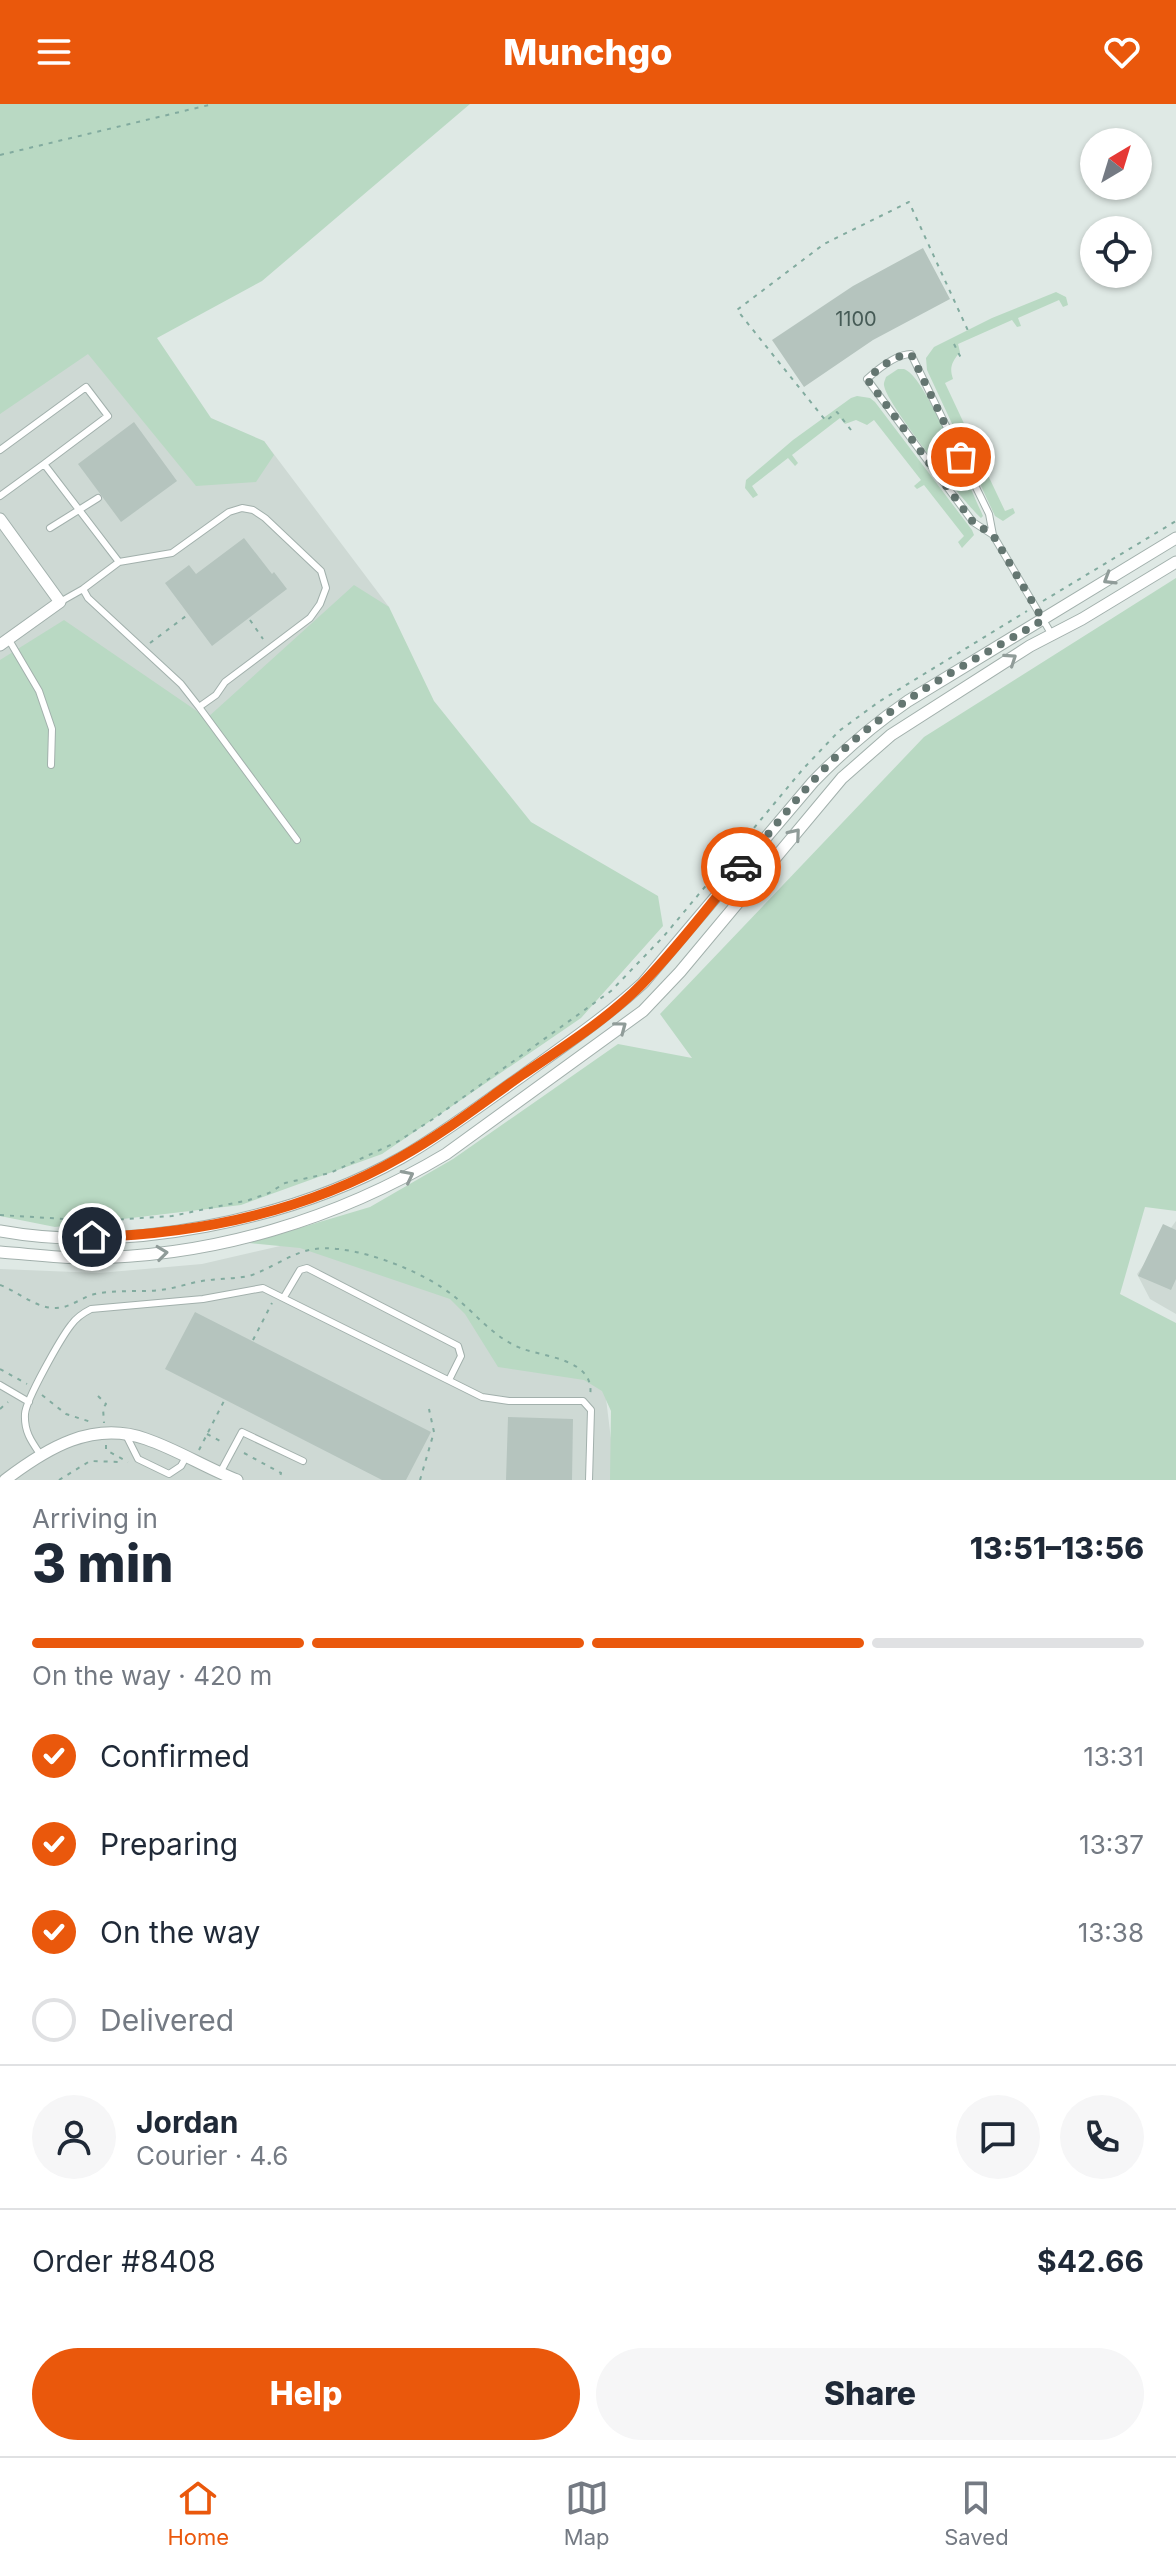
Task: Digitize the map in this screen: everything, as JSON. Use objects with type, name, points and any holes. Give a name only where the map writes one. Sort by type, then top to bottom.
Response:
[{"type":"street","points":[[0,519],[60,602],[5,642]]},
{"type":"street","points":[[0,1231],[70,1238],[137,1236],[207,1227],[273,1211],[335,1189],[400,1158],[459,1121],[617,1007],[643,983],[813,782],[876,723],[1176,538]]},
{"type":"street","points":[[0,1252],[84,1258],[139,1256],[201,1248],[252,1237],[315,1217],[367,1197],[418,1171],[643,1011],[680,972],[842,778],[867,754],[891,735],[1030,646],[1176,562]]},
{"type":"street","points":[[5,1480],[40,1454],[72,1439],[105,1433],[125,1433],[146,1439],[237,1480]]},
{"type":"lane","points":[[993,535],[973,522],[867,379],[904,354],[911,354],[989,514],[993,535],[1052,635]]},
{"type":"lane","points":[[0,450],[86,387],[108,416],[0,496]]},
{"type":"lane","points":[[44,464],[119,562]]},
{"type":"lane","points":[[50,528],[98,498]]},
{"type":"lane","points":[[60,602],[119,562],[172,553],[229,512],[242,508],[253,510],[265,518],[321,571],[326,588],[310,618],[225,682],[216,695],[199,707]]},
{"type":"lane","points":[[83,589],[88,598],[181,684],[297,840]]},
{"type":"lane","points":[[5,642],[39,691],[52,729],[51,765]]},
{"type":"lane","points":[[284,1297],[300,1270],[307,1268],[458,1346],[461,1356],[449,1380]]},
{"type":"lane","points":[[40,1454],[29,1439],[25,1416],[35,1390],[73,1322],[91,1309],[203,1299],[263,1288],[490,1399],[583,1401],[591,1410],[589,1480]]},
{"type":"lane","points":[[0,1385],[29,1402]]},
{"type":"lane","points":[[220,1473],[242,1432],[303,1461]]},
{"type":"lane","points":[[125,1433],[138,1459],[169,1474],[190,1459]]},
{"type":"path","points":[[0,155],[213,104]]},
{"type":"path","points":[[851,430],[837,412],[826,421],[737,310],[824,244],[909,202],[970,335]]},
{"type":"path","points":[[954,344],[962,360]]},
{"type":"path","points":[[0,1215],[96,1221],[172,1216],[249,1200],[285,1183],[330,1173],[397,1142],[620,983],[839,731],[880,701],[1176,521]]},
{"type":"path","points":[[142,648],[186,616]]},
{"type":"path","points":[[250,620],[270,648]]},
{"type":"path","points":[[0,1285],[47,1308],[58,1309],[92,1295],[169,1289],[203,1280],[250,1276],[295,1253],[340,1249],[425,1276],[456,1298],[504,1340],[574,1366],[587,1376],[591,1391]]},
{"type":"path","points":[[0,1369],[75,1419],[104,1424]]},
{"type":"path","points":[[190,1459],[224,1401]]},
{"type":"path","points":[[420,1480],[434,1432],[429,1409]]},
{"type":"path","points":[[207,1434],[281,1473],[279,1480]]},
{"type":"path","points":[[59,1480],[90,1461],[119,1462],[121,1458]]},
{"type":"shaded area","points":[[94,323],[213,479],[264,441],[389,607],[0,895],[0,393]]},
{"type":"shaded area","points":[[1176,1221],[1176,1314],[1150,1299],[1137,1274]]},
{"type":"shaded area","points":[[350,1230],[602,1366],[616,1480],[0,1480],[0,1269],[99,1273],[202,1264]]},
{"type":"green space","points":[[0,104],[470,104],[262,281],[157,338],[211,418],[264,441],[274,455],[256,482],[196,486],[88,354],[0,414]]},
{"type":"green space","points":[[1056,292],[1066,297],[1068,305],[1063,307],[1059,300],[1018,318],[1021,326],[1017,327],[1012,320],[958,344],[960,352],[951,368],[953,379],[945,383],[975,447],[984,444],[985,448],[977,452],[1005,511],[1013,508],[1015,513],[1003,521],[995,516],[927,370],[926,358],[934,347],[992,318]]},
{"type":"green space","points":[[898,369],[909,372],[928,398],[983,516],[981,518],[929,455],[890,399],[884,382]]},
{"type":"green space","points":[[857,396],[875,402],[972,530],[974,535],[962,548],[958,542],[964,536],[924,485],[917,489],[914,486],[921,480],[874,420],[867,425],[856,420],[845,424],[840,418],[792,455],[798,463],[795,466],[788,458],[752,486],[758,495],[753,498],[745,488],[746,480],[793,440]]},
{"type":"green space","points":[[1176,578],[1176,1211],[1145,1207],[1120,1294],[1176,1323],[1176,1480],[610,1480],[611,1411],[602,1391],[584,1380],[498,1367],[465,1314],[450,1299],[300,1248],[249,1243],[370,1207],[453,1159],[618,1044],[692,1058],[660,1014],[924,737]]},
{"type":"green space","points":[[354,585],[389,607],[434,701],[531,822],[658,896],[663,926],[581,1018],[382,1154],[241,1205],[55,1227],[0,1216],[0,660],[64,620],[207,718]]},
{"type":"building","points":[[923,248],[950,299],[873,340],[804,387],[772,340],[853,286]]},
{"type":"building","points":[[134,422],[177,481],[121,522],[78,464]]},
{"type":"building","points":[[244,538],[287,589],[212,646],[165,583],[189,565],[196,574]]},
{"type":"building","points":[[1163,1224],[1176,1230],[1176,1279],[1171,1290],[1138,1276]]},
{"type":"building","points":[[195,1312],[431,1432],[406,1480],[382,1480],[165,1369]]},
{"type":"building","points":[[508,1417],[573,1419],[572,1480],[506,1480]]},
{"type":"way so far","points":[[741,867],[813,782],[876,723],[1043,620],[993,535],[973,522],[867,379],[904,354],[911,354],[961,457]]},
{"type":"route","points":[[92,1237],[137,1236],[207,1227],[273,1211],[335,1189],[400,1158],[459,1121],[617,1007],[668,955],[741,867]]}]
